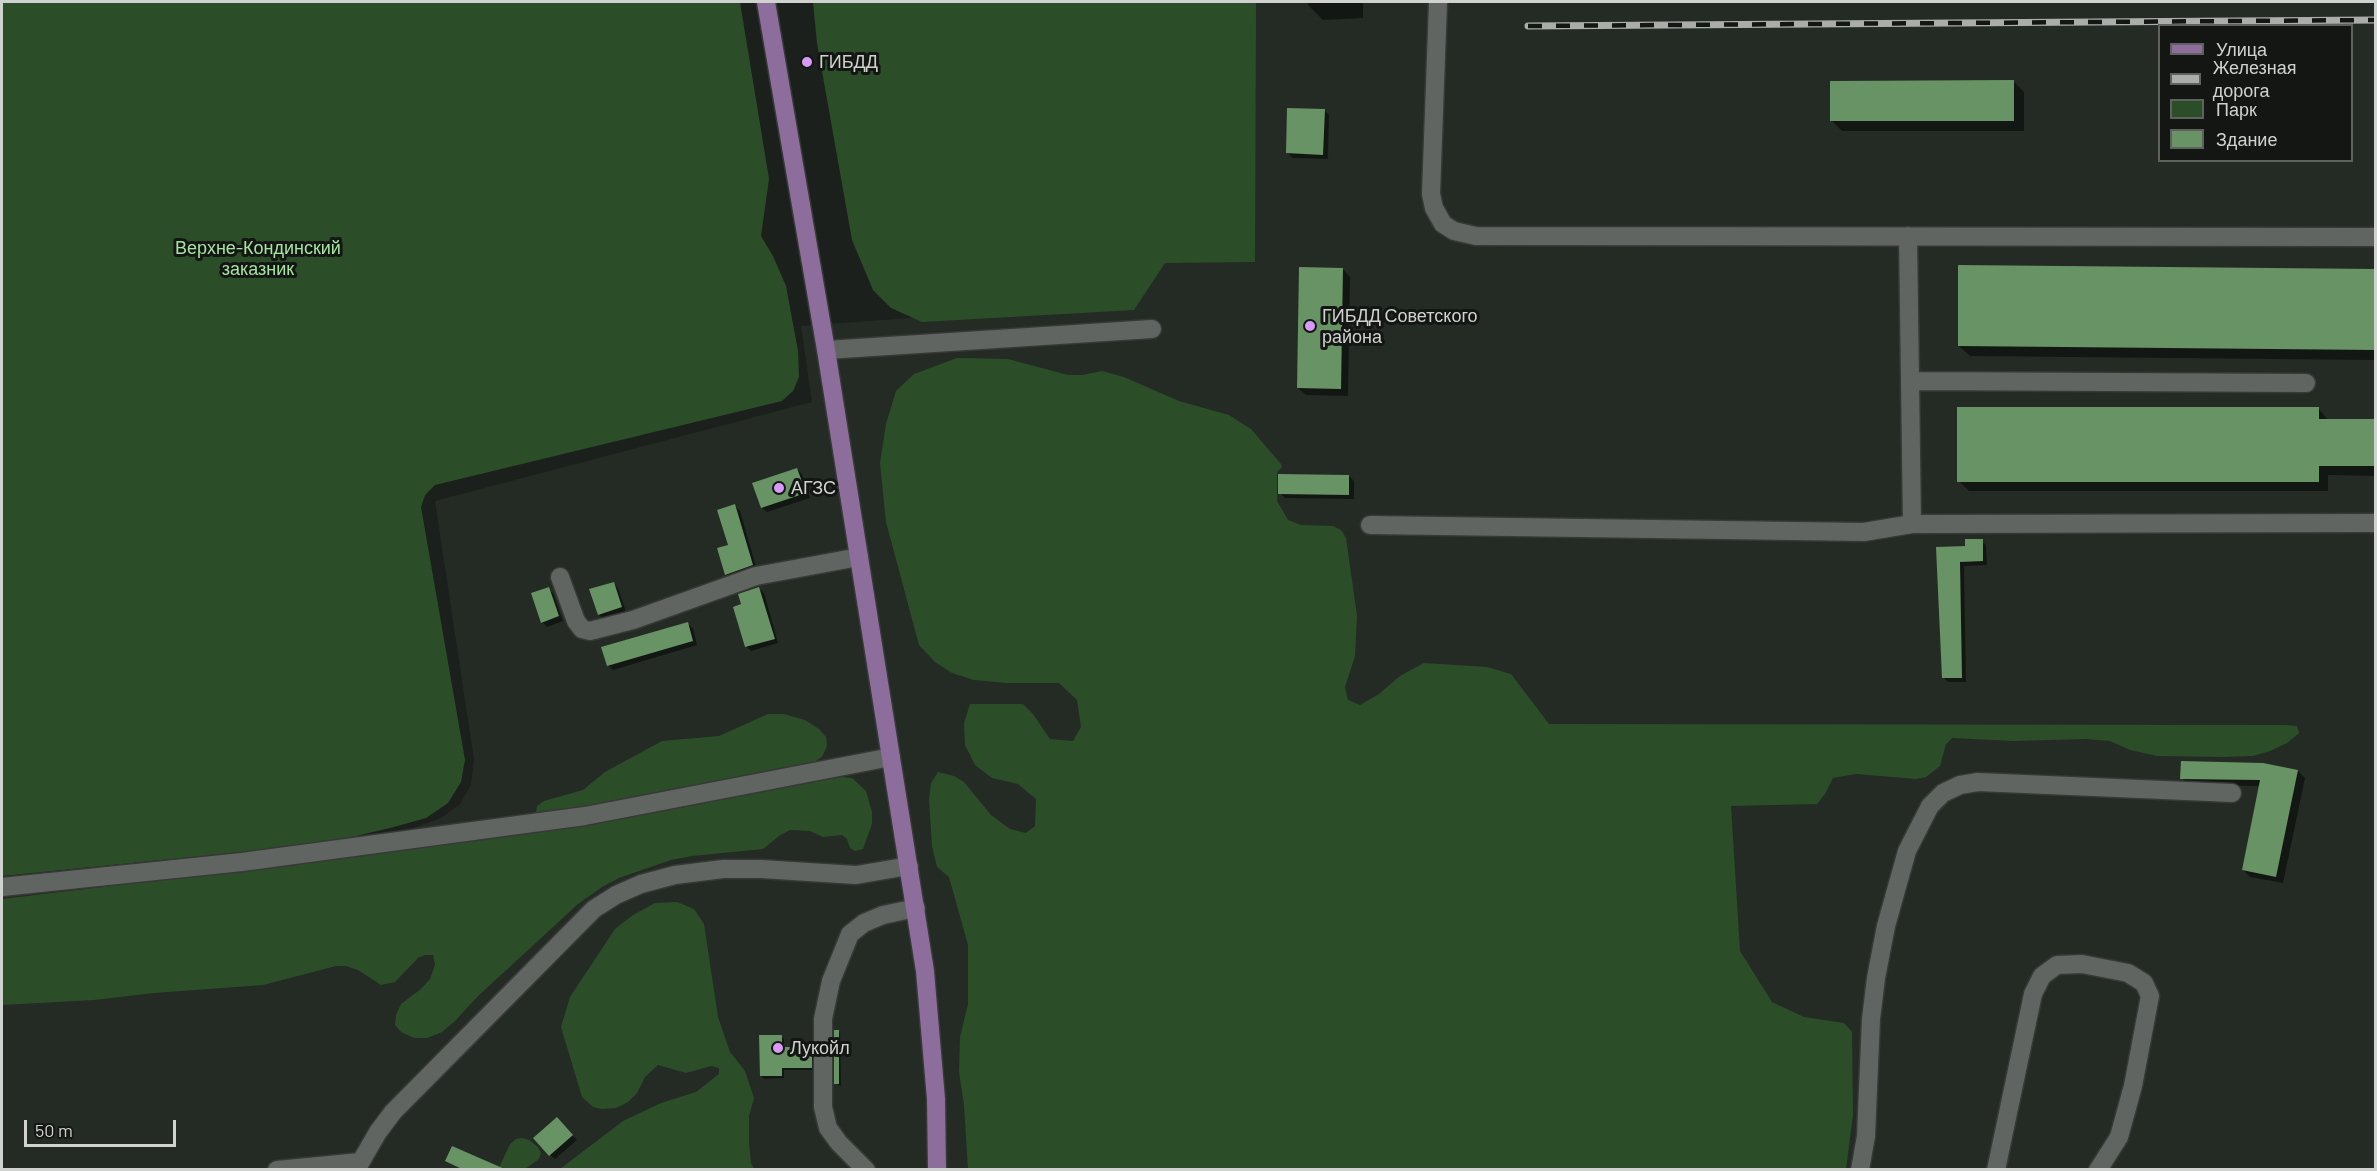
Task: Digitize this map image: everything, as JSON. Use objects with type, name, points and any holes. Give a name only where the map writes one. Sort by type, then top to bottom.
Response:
[{"type":"main road","points":[[766,2],[826,350],[916,908],[933,1053],[937,1170]]},
{"type":"lane","points":[[1438,2],[1431,194],[1434,208],[1443,224],[1454,231],[1476,236],[2376,237]]},
{"type":"lane","points":[[1908,236],[1912,524]]},
{"type":"lane","points":[[826,350],[1152,329]]},
{"type":"lane","points":[[1910,381],[2306,383]]},
{"type":"lane","points":[[1370,525],[1864,532],[1912,524],[2376,523]]},
{"type":"lane","points":[[560,577],[576,621],[582,629],[590,631],[633,620],[756,576],[859,557]]},
{"type":"lane","points":[[2,887],[242,862],[585,816],[891,757]]},
{"type":"lane","points":[[1860,1170],[1866,1136],[1871,1019],[1878,968],[1886,927],[1907,851],[1930,806],[1943,793],[1960,785],[1978,782],[2232,793]]},
{"type":"lane","points":[[277,1170],[358,1166],[393,1112],[594,909],[616,895],[641,884],[664,878],[723,869],[856,875],[909,866]]},
{"type":"lane","points":[[866,1170],[838,1143],[828,1128],[824,1107],[823,1019],[831,981],[850,934],[864,923],[883,915],[916,908]]},
{"type":"lane","points":[[1996,1170],[2033,994],[2042,976],[2056,965],[2082,964],[2128,973],[2144,983],[2150,996],[2133,1086],[2119,1137],[2098,1170]]},
{"type":"shaded area","points":[[862,2],[2375,2],[2375,1169],[2,1169],[2,882],[322,847],[402,832],[441,818],[460,804],[471,785],[474,760],[435,501],[812,402],[801,326],[911,318]]},
{"type":"green space","name":"Верхне-Кондинский заказник","points":[[2,2],[740,2],[769,179],[761,236],[786,286],[798,351],[799,377],[793,391],[782,401],[435,485],[425,495],[421,507],[465,760],[461,782],[448,803],[426,818],[322,844],[2,876]]},
{"type":"green space","points":[[813,2],[1256,2],[1255,262],[1165,263],[1134,310],[922,322],[891,308],[873,290],[852,240],[817,43]]},
{"type":"green space","points":[[957,358],[1008,359],[1068,375],[1102,371],[1124,377],[1179,401],[1229,415],[1251,429],[1281,464],[1282,467],[1277,472],[1277,501],[1288,520],[1301,525],[1333,526],[1341,530],[1346,538],[1357,616],[1355,656],[1345,687],[1348,700],[1360,705],[1379,694],[1400,676],[1424,663],[1487,667],[1511,674],[1549,724],[2285,725],[2297,726],[2299,733],[2287,743],[2270,751],[2253,756],[2223,757],[2157,756],[2130,750],[2110,741],[2086,739],[2014,741],[1952,738],[1946,744],[1940,766],[1926,777],[1916,779],[1856,774],[1833,778],[1817,804],[1731,806],[1740,951],[1772,1002],[1804,1017],[1844,1023],[1852,1032],[1853,1115],[1846,1169],[968,1169],[964,1105],[959,1072],[960,1037],[968,1004],[968,945],[949,877],[937,867],[932,846],[929,800],[931,783],[938,772],[954,776],[964,782],[991,815],[1010,829],[1026,833],[1035,826],[1036,799],[1018,784],[992,778],[975,765],[965,745],[964,723],[970,704],[1023,704],[1033,714],[1050,739],[1073,741],[1081,727],[1077,700],[1059,683],[1007,683],[974,680],[952,673],[935,662],[919,645],[886,522],[880,463],[886,424],[896,391],[914,374]]},
{"type":"green space","points":[[768,714],[784,714],[805,720],[819,729],[826,737],[827,746],[822,757],[811,764],[539,816],[536,811],[537,806],[544,801],[583,790],[605,772],[662,741],[719,736]]},
{"type":"green space","points":[[822,778],[852,778],[866,791],[872,812],[872,824],[863,849],[855,851],[850,848],[847,839],[842,835],[823,837],[810,831],[790,830],[763,849],[671,860],[619,878],[578,904],[477,997],[454,1022],[442,1032],[427,1038],[414,1038],[401,1032],[395,1025],[401,1004],[430,979],[435,965],[433,955],[418,958],[395,982],[381,985],[358,970],[336,966],[263,985],[94,1000],[2,1005],[2,899],[245,870],[588,823],[684,807]]},
{"type":"green space","points":[[677,902],[694,909],[704,924],[718,1017],[730,1052],[745,1071],[754,1098],[749,1116],[749,1143],[751,1163],[754,1169],[560,1169],[623,1121],[661,1103],[696,1092],[719,1074],[719,1068],[711,1066],[686,1073],[658,1065],[645,1077],[637,1093],[628,1102],[616,1108],[593,1107],[582,1097],[561,1027],[570,997],[615,929],[633,915],[655,903]]},
{"type":"green space","points":[[522,1138],[538,1147],[541,1153],[539,1159],[525,1169],[498,1170],[510,1144]]},
{"type":"building","points":[[2014,80],[2014,121],[1830,121],[1830,81]]},
{"type":"building","points":[[1287,108],[1325,109],[1323,155],[1286,153]]},
{"type":"building","points":[[1958,265],[2376,269],[2376,350],[1958,346]]},
{"type":"building","points":[[1299,267],[1343,268],[1341,389],[1297,388]]},
{"type":"building","points":[[1957,407],[2319,407],[2319,419],[2376,419],[2376,466],[2319,466],[2319,482],[1957,482]]},
{"type":"building","points":[[797,468],[806,493],[761,508],[752,483]]},
{"type":"building","points":[[1278,474],[1349,475],[1349,495],[1278,494]]},
{"type":"building","points":[[735,504],[753,565],[725,575],[717,548],[728,545],[717,510]]},
{"type":"building","points":[[1965,539],[1983,539],[1983,561],[1960,562],[1962,678],[1942,678],[1936,547],[1965,546]]},
{"type":"building","points":[[614,582],[622,607],[598,615],[589,589]]},
{"type":"building","points":[[549,587],[559,616],[541,623],[531,593]]},
{"type":"building","points":[[759,587],[775,639],[745,647],[733,607],[741,604],[738,594]]},
{"type":"building","points":[[688,622],[693,641],[607,666],[601,647]]},
{"type":"building","points":[[2181,761],[2263,763],[2298,770],[2276,877],[2242,870],[2260,780],[2180,779]]},
{"type":"building","points":[[834,1030],[839,1030],[839,1084],[834,1084]]},
{"type":"building","points":[[759,1035],[782,1035],[782,1047],[812,1047],[812,1068],[782,1068],[782,1076],[760,1076]]},
{"type":"building","points":[[557,1117],[573,1135],[549,1156],[533,1138]]},
{"type":"building","points":[[452,1146],[507,1170],[464,1170],[445,1161]]},
{"type":"railway","points":[[1528,26],[2376,20]]},
{"type":"place","name":"ГИБДД","points":[[807,62]]},
{"type":"place","name":"ГИБДД Советского района","points":[[1310,326]]},
{"type":"place","name":"АГЗС","points":[[779,488]]},
{"type":"place","name":"Лукойл","points":[[778,1048]]}]
